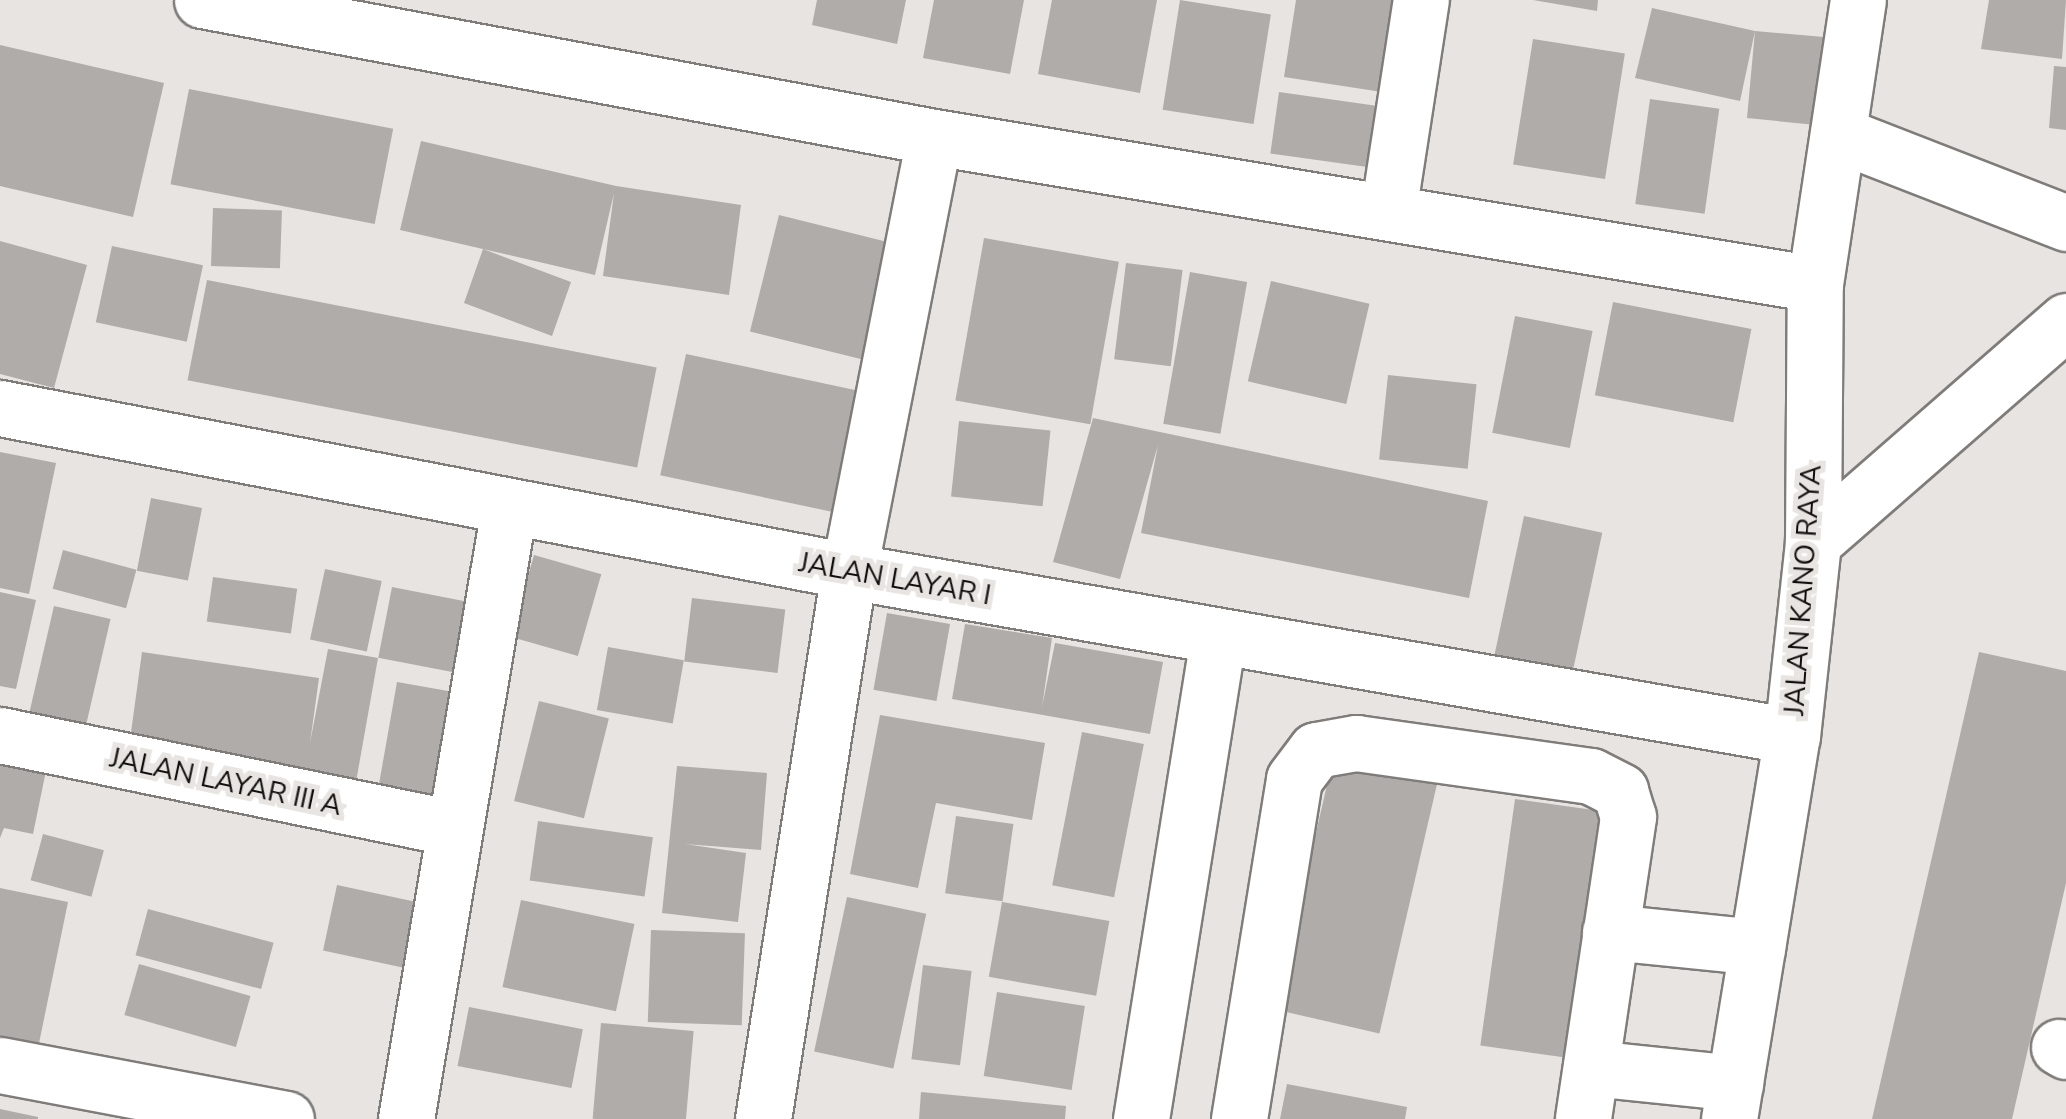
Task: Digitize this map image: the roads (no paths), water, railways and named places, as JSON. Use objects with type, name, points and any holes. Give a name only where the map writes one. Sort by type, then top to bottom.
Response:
[{"type":"street","points":[[202,0],[382,17],[934,137],[1815,284]]},
{"type":"street","points":[[1388,212],[1421,0]]},
{"type":"street","name":"JALAN KANO RAYA","points":[[1732,1101],[1792,736],[1813,542],[1815,284],[1858,0]]},
{"type":"street","points":[[1838,134],[2066,223]]},
{"type":"street","points":[[763,1119],[849,570],[934,137]]},
{"type":"street","points":[[1813,542],[2065,323]]},
{"type":"street","name":"JALAN LAYAR I","points":[[0,408],[509,508],[1218,638],[1792,736]]},
{"type":"street","points":[[406,1119],[509,508]]},
{"type":"street","points":[[1141,1119],[1218,638]]},
{"type":"street","name":"JALAN LAYAR III A","points":[[0,736],[453,828]]},
{"type":"street","points":[[1239,1119],[1294,779],[1316,750],[1356,743],[1609,783],[1620,791],[1628,817],[1587,1093],[1732,1101]]},
{"type":"street","points":[[1610,932],[1758,947]]},
{"type":"street","points":[[0,1065],[286,1119]]}]
